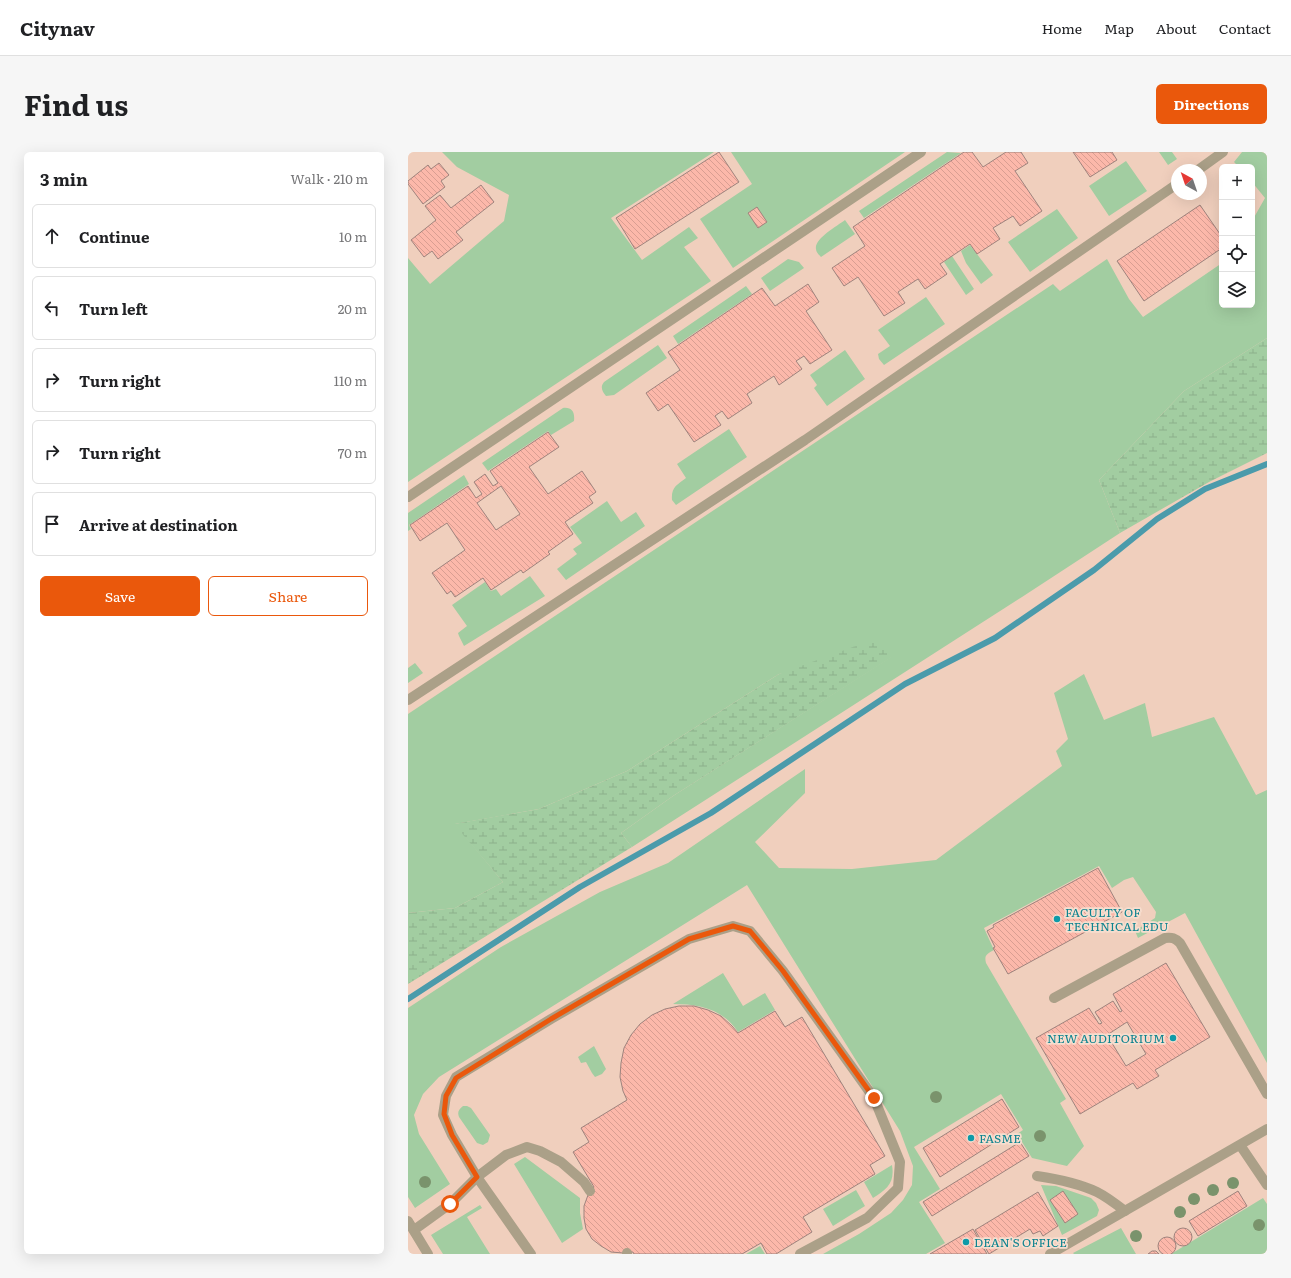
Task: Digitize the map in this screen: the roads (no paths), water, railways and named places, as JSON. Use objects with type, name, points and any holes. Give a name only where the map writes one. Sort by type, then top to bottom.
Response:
[{"type":"street","points":[[408,497],[921,152]]},
{"type":"street","points":[[1206,164],[1223,152]]},
{"type":"street","points":[[408,700],[805,440],[1171,188]]},
{"type":"street","points":[[531,1254],[477,1177],[452,1135],[444,1114],[446,1096],[456,1078],[551,1019],[689,939],[733,926],[750,931],[783,971],[870,1092],[874,1098],[900,1162],[898,1188],[867,1218],[800,1254]]},
{"type":"street","points":[[1054,998],[1165,938],[1176,938],[1267,1094]]},
{"type":"street","points":[[1050,1254],[1267,1129]]},
{"type":"street","points":[[1240,1145],[1267,1186]]},
{"type":"street","points":[[414,1230],[450,1204],[477,1177],[506,1155],[527,1147],[540,1151],[561,1162],[584,1182],[590,1191]]},
{"type":"street","points":[[1037,1176],[1059,1179],[1096,1192],[1110,1199],[1125,1211]]},
{"type":"street","points":[[408,1221],[428,1254]]},
{"type":"waterway","points":[[408,999],[580,887],[711,813],[905,684],[995,638],[1094,570],[1157,519],[1205,489],[1267,464]]},
{"type":"place","name":"FACULTY OF TECHNICAL EDU","points":[[1057,919]]},
{"type":"place","name":"NEW AUDITORIUM","points":[[1173,1038]]},
{"type":"place","name":"FASME","points":[[971,1138]]},
{"type":"place","name":"DEAN'S OFFICE","points":[[966,1242]]}]
